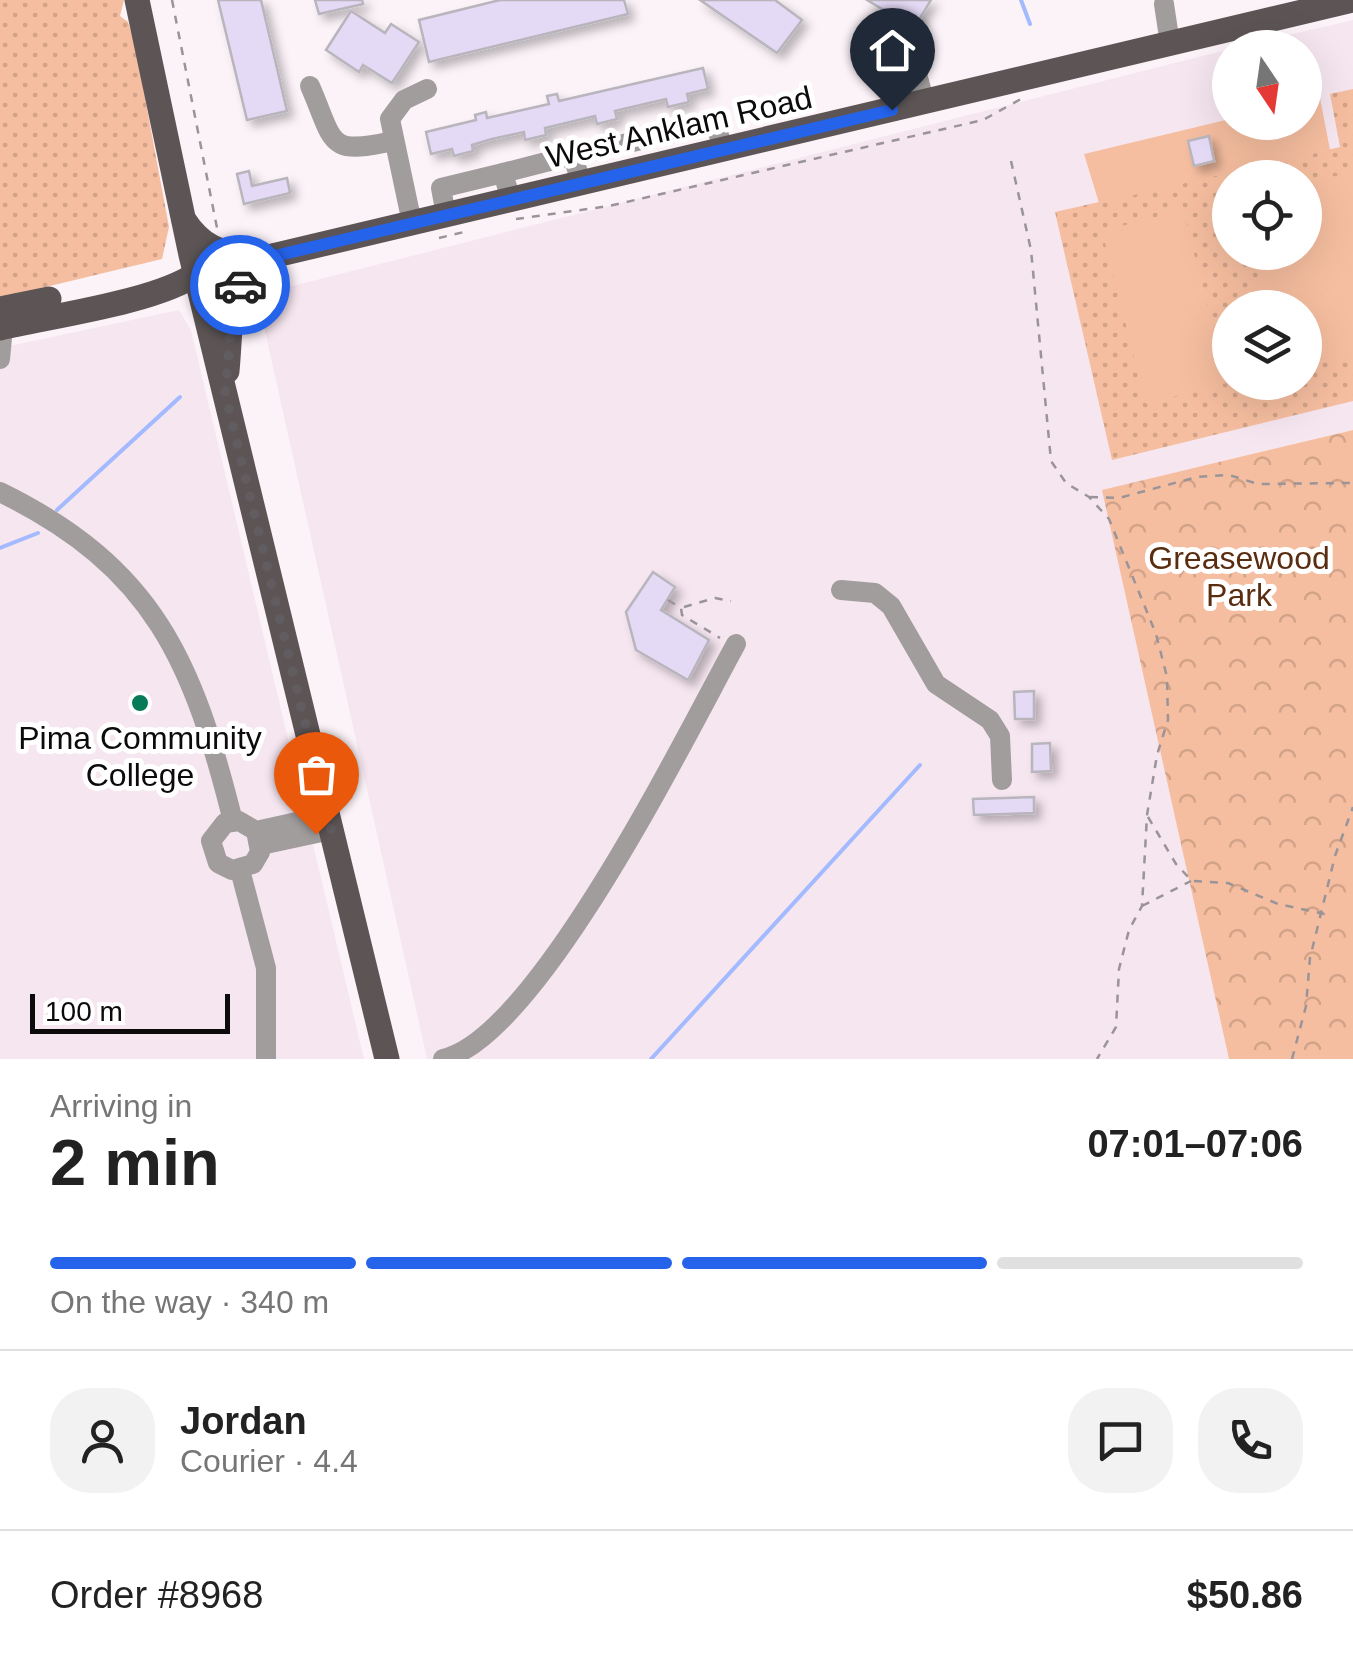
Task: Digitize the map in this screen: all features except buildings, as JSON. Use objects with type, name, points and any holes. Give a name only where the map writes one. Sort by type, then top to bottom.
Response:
[{"type":"main road","points":[[137,0],[196,274],[387,1059]]},
{"type":"main road","name":"West Anklam Road","points":[[1,321],[142,294],[184,282],[196,274],[412,224],[442,226],[512,210],[581,184],[1170,44],[1318,4],[1353,0]]},
{"type":"main road","points":[[183,218],[196,238],[210,248],[266,258]]},
{"type":"main road","points":[[225,393],[236,294],[242,280],[266,258]]},
{"type":"main road","name":"West Anklam Road","points":[[1,321],[177,271],[196,274]]},
{"type":"main road","points":[[142,294],[174,302],[210,332]]},
{"type":"lane","points":[[1164,4],[1170,44]]},
{"type":"lane","points":[[894,43],[913,60],[925,103]]},
{"type":"lane","points":[[310,86],[332,140],[342,147],[353,149],[394,140]]},
{"type":"lane","points":[[412,224],[390,119],[414,92],[427,89]]},
{"type":"lane","points":[[442,226],[441,188],[716,124],[724,150]]},
{"type":"lane","points":[[574,155],[581,184]]},
{"type":"lane","points":[[503,173],[512,210]]},
{"type":"lane","points":[[0,359],[1,321]]},
{"type":"lane","points":[[0,492],[83,541],[160,624],[208,723],[232,821]]},
{"type":"lane","points":[[840,590],[875,593],[891,606],[936,684],[990,720],[1000,736],[1002,780]]},
{"type":"lane","points":[[443,1059],[508,1017],[606,880],[729,641]]},
{"type":"lane","points":[[232,821],[246,823],[258,838],[252,864],[240,870],[218,863],[211,849],[214,834],[232,821]]},
{"type":"lane","points":[[258,838],[330,823]]},
{"type":"lane","points":[[240,870],[266,968],[266,1059]]},
{"type":"path","points":[[172,0],[219,240]]},
{"type":"path","points":[[512,210],[610,206],[984,120],[1023,98]]},
{"type":"path","points":[[1011,162],[1031,250],[1051,460],[1066,484],[1089,497],[1109,519],[1126,553],[1167,676],[1168,720],[1156,755],[1147,816],[1142,906],[1119,969],[1116,1027],[1097,1059]]},
{"type":"path","points":[[442,226],[476,229]]},
{"type":"path","points":[[1089,497],[1118,498],[1197,477],[1229,476],[1258,484],[1353,483]]},
{"type":"path","points":[[682,608],[715,598],[730,601]]},
{"type":"path","points":[[668,600],[682,608],[687,617],[729,641]]},
{"type":"path","points":[[683,623],[687,617]]},
{"type":"path","points":[[701,634],[704,628]]},
{"type":"path","points":[[1292,1059],[1306,1006],[1310,958],[1324,914],[1335,856],[1353,806]]},
{"type":"path","points":[[1147,816],[1176,864],[1192,881]]},
{"type":"path","points":[[1142,906],[1192,881],[1228,884],[1278,904],[1324,914]]},
{"type":"shaded area","points":[[1353,20],[1353,430],[1103,490],[1229,1059],[427,1059],[257,295],[1212,54],[1212,140],[1322,140],[1322,30],[1310,30]]},
{"type":"shaded area","name":"Pima Community College","points":[[179,310],[191,330],[364,1059],[0,1059],[0,348]]},
{"type":"green space","points":[[0,0],[124,0],[120,16],[128,22],[135,44],[169,227],[162,259],[0,298]]},
{"type":"green space","points":[[1353,89],[1353,401],[1112,460],[1055,212],[1212,176],[1212,270],[1322,270],[1322,160],[1283,160],[1340,147],[1330,94]]},
{"type":"green space","points":[[1322,108],[1330,150],[1286,160],[1212,160],[1212,177],[1099,203],[1084,154],[1212,123],[1212,140],[1322,140]]},
{"type":"green space","points":[[1353,172],[1353,356],[1322,363],[1322,290],[1262,290],[1258,270],[1322,270],[1322,179]]},
{"type":"green space","points":[[1183,210],[1212,324],[1212,387],[1146,404],[1102,231]]},
{"type":"green space","name":"Greasewood Park","points":[[1353,430],[1353,1059],[1229,1059],[1102,490]]},
{"type":"waterway","points":[[1021,0],[1030,24]]},
{"type":"waterway","points":[[57,510],[180,397]]},
{"type":"waterway","points":[[0,548],[38,533]]},
{"type":"waterway","points":[[651,1059],[920,765]]},
{"type":"way so far","points":[[240,285],[233,306],[225,393],[331,830],[316,834]]},
{"type":"place","name":"Pima Community College","points":[[140,703]]},
{"type":"route","points":[[240,285],[266,258],[892,110]]}]
